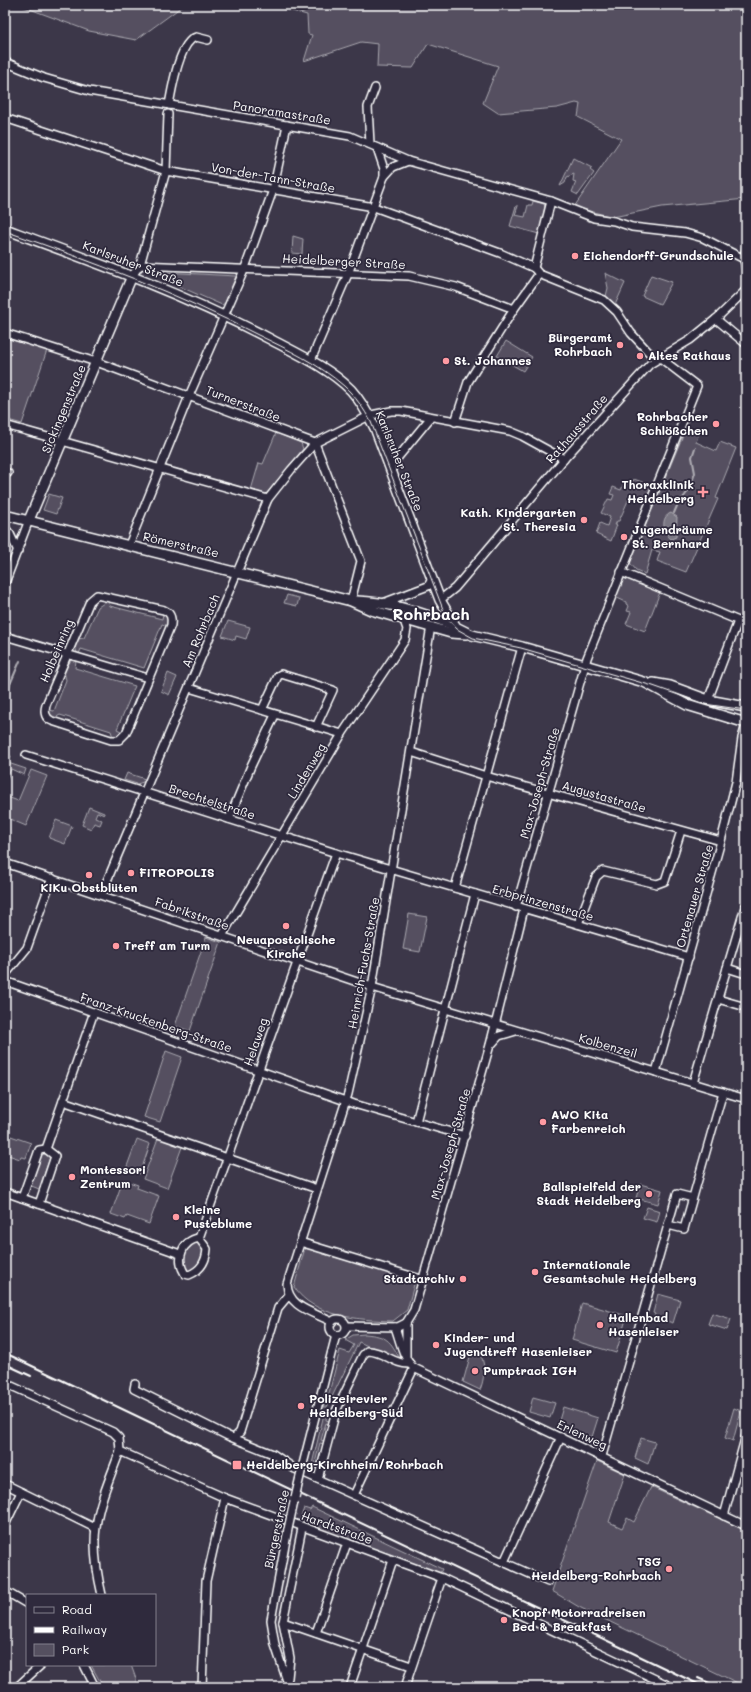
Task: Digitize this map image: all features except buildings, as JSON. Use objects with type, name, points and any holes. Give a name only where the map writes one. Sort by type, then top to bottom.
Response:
[{"type":"main road","name":"Karlsruher Straße","points":[[5,229],[132,276],[225,316],[311,360],[350,389],[369,416],[390,467],[440,600],[456,627]]},
{"type":"main road","name":"Sickingenstraße","points":[[29,520],[97,362],[132,276]]},
{"type":"main road","name":"Römerstraße","points":[[5,515],[238,571],[351,600],[382,604],[429,616],[456,627]]},
{"type":"main road","name":"Römerstraße","points":[[351,600],[371,610],[431,626],[451,633],[472,635]]},
{"type":"main road","points":[[456,627],[472,635],[522,647],[644,682],[670,686],[708,700],[746,707]]},
{"type":"main road","points":[[644,682],[687,705],[746,724]]},
{"type":"street","points":[[169,105],[177,69],[188,43],[196,37],[208,40]]},
{"type":"street","name":"Panoramastraße","points":[[5,62],[44,78],[89,91],[350,136],[408,162],[551,201],[594,218],[614,221],[632,227],[685,233],[703,238],[744,259]]},
{"type":"street","points":[[370,144],[368,107],[376,88]]},
{"type":"street","points":[[132,276],[140,264],[166,171],[168,114]]},
{"type":"street","name":"Von-der-Tann-Straße","points":[[5,118],[166,171],[374,207],[500,253],[534,268]]},
{"type":"street","points":[[129,545],[189,396],[245,268],[273,190],[287,125]]},
{"type":"street","points":[[311,360],[348,274],[384,177],[384,169],[377,148]]},
{"type":"street","points":[[384,177],[393,167],[408,162]]},
{"type":"street","points":[[551,201],[534,268],[540,274],[604,300],[617,312],[631,333],[657,358]]},
{"type":"street","points":[[746,249],[744,259],[746,270]]},
{"type":"street","name":"Heidelberger Straße","points":[[140,264],[409,276],[456,286],[514,309]]},
{"type":"street","points":[[455,422],[468,382],[514,309],[540,274]]},
{"type":"street","name":"Rathausstraße","points":[[440,600],[455,588],[564,459],[657,358],[690,340],[716,319],[746,290]]},
{"type":"street","points":[[716,319],[746,344]]},
{"type":"street","name":"Turnerstraße","points":[[5,332],[97,362],[315,443]]},
{"type":"street","name":"Max-Joseph-Straße","points":[[516,906],[585,665],[621,572],[697,386],[657,358]]},
{"type":"street","name":"Am Rohrbach","points":[[101,895],[146,792],[268,499],[315,443],[369,416],[391,411],[414,412],[455,422],[510,431],[564,459]]},
{"type":"street","points":[[390,467],[431,417]]},
{"type":"street","points":[[5,426],[268,499]]},
{"type":"street","points":[[315,443],[361,561],[351,600]]},
{"type":"street","name":"Sickingenstraße","points":[[5,583],[29,520]]},
{"type":"street","points":[[5,528],[10,534],[18,551]]},
{"type":"street","points":[[621,572],[746,624]]},
{"type":"street","points":[[382,604],[428,586],[432,579]]},
{"type":"street","name":"Holbeinring","points":[[97,595],[164,610],[171,616],[171,625],[148,678],[123,737],[119,740],[111,740],[52,721],[45,714],[46,705],[90,601],[97,595]]},
{"type":"street","name":"Lindenweg","points":[[222,936],[342,734],[405,640],[407,629],[403,618]]},
{"type":"street","points":[[708,700],[738,621]]},
{"type":"street","name":"Heinrich-Fuchs-Straße","points":[[288,1296],[288,1279],[346,1101],[372,987],[431,626]]},
{"type":"street","points":[[5,636],[148,678]]},
{"type":"street","points":[[455,888],[522,647]]},
{"type":"street","points":[[262,710],[278,676],[281,674],[333,690],[316,727]]},
{"type":"street","points":[[189,688],[342,734]]},
{"type":"street","points":[[229,819],[251,766],[275,715]]},
{"type":"street","name":"Ortenauer Straße","points":[[656,1072],[721,841],[736,782],[742,738],[746,724]]},
{"type":"street","name":"Augustastraße","points":[[411,752],[486,776],[721,841]]},
{"type":"street","name":"Brechtelstraße","points":[[26,755],[391,869]]},
{"type":"street","points":[[578,924],[596,877],[603,872],[657,884],[665,881],[681,831]]},
{"type":"street","name":"Helaweg","points":[[199,1238],[296,961],[336,853]]},
{"type":"street","name":"Fabrikstraße","points":[[5,863],[372,987]]},
{"type":"street","name":"Erbprinzenstraße","points":[[391,869],[689,957]]},
{"type":"street","points":[[5,975],[27,948],[52,878]]},
{"type":"street","points":[[416,1122],[475,894]]},
{"type":"street","points":[[693,1083],[745,907]]},
{"type":"street","name":"Max-Joseph-Straße","points":[[406,1323],[414,1310],[424,1280],[496,1024],[524,909]]},
{"type":"street","points":[[727,968],[746,974]]},
{"type":"street","name":"Franz-Kruckenberg-Straße","points":[[5,981],[346,1101],[465,1136]]},
{"type":"street","name":"Kolbenzeil","points":[[372,987],[746,1099]]},
{"type":"street","points":[[718,999],[746,1008]]},
{"type":"street","points":[[46,1149],[94,1012]]},
{"type":"street","points":[[490,1045],[500,1036],[516,1031]]},
{"type":"street","points":[[668,1225],[684,1229],[723,1092]]},
{"type":"street","points":[[63,1101],[317,1189]]},
{"type":"street","points":[[22,1198],[38,1150],[46,1149],[55,1156],[39,1204]]},
{"type":"street","points":[[5,1192],[180,1254]]},
{"type":"street","points":[[602,1456],[677,1194],[693,1198]]},
{"type":"street","points":[[199,1238],[207,1249],[205,1261],[200,1270],[190,1275],[185,1274],[181,1265],[180,1254],[187,1244],[194,1239],[199,1238]]},
{"type":"street","points":[[300,1242],[424,1280]]},
{"type":"street","points":[[235,1438],[240,1432],[278,1308],[288,1296],[295,1304],[332,1322]]},
{"type":"street","points":[[336,1319],[342,1320],[346,1326],[344,1334],[336,1335],[330,1330],[332,1322],[336,1319]]},
{"type":"street","points":[[346,1326],[395,1328],[406,1323],[406,1356]]},
{"type":"street","points":[[354,1495],[412,1366],[400,1346],[395,1328]]},
{"type":"street","name":"Bürgerstraße","points":[[288,1684],[272,1635],[271,1620],[288,1529],[336,1335]]},
{"type":"street","name":"Erlenweg","points":[[318,1479],[336,1411],[365,1352],[373,1351],[399,1364],[412,1366],[746,1526]]},
{"type":"street","points":[[5,1383],[113,1432],[119,1438],[120,1451],[103,1500],[96,1528],[98,1571],[102,1594]]},
{"type":"street","points":[[136,1384],[134,1389],[228,1436],[273,1454],[295,1469],[548,1582]]},
{"type":"street","points":[[724,1516],[746,1436]]},
{"type":"street","points":[[504,1562],[562,1438]]},
{"type":"street","name":"Hardtstraße","points":[[120,1451],[225,1498],[302,1528],[442,1578],[672,1687]]},
{"type":"street","points":[[5,1484],[96,1528]]},
{"type":"street","points":[[5,1525],[21,1492]]},
{"type":"street","points":[[202,1687],[206,1580],[225,1498]]},
{"type":"street","name":"Bürgerstraße","points":[[288,1684],[290,1658],[283,1622],[302,1528]]},
{"type":"street","points":[[316,1633],[347,1543]]},
{"type":"street","points":[[350,1687],[393,1560]]},
{"type":"street","points":[[405,1687],[442,1578]]},
{"type":"street","points":[[5,1591],[26,1603]]},
{"type":"street","points":[[283,1622],[411,1666]]},
{"type":"street","points":[[17,1687],[41,1666]]},
{"type":"street","points":[[84,1666],[95,1687]]},
{"type":"green space","points":[[19,5],[184,5],[136,40],[89,31]]},
{"type":"green space","points":[[270,5],[746,5],[746,199],[662,207],[613,217],[574,207],[621,139],[578,117],[580,104],[576,103],[557,108],[498,113],[483,103],[498,66],[428,44],[413,68],[377,67],[378,44],[361,42],[304,61],[312,35],[308,34],[307,15]]},
{"type":"green space","points":[[573,158],[592,168],[590,170],[594,173],[578,195],[572,192],[576,182],[573,181],[574,174],[567,177],[565,183],[560,186]]},
{"type":"green space","points":[[533,201],[544,204],[545,207],[539,234],[510,226],[516,206],[518,206],[515,215],[525,217],[528,205],[532,205]]},
{"type":"green space","points":[[293,236],[303,239],[302,254],[292,253]]},
{"type":"green space","points":[[162,272],[236,276],[225,303],[222,305],[176,285],[178,281],[161,274]]},
{"type":"green space","points":[[605,273],[625,283],[615,305],[606,296],[608,288]]},
{"type":"green space","points":[[651,275],[672,282],[660,304],[642,296]]},
{"type":"green space","points":[[5,338],[47,350],[22,424],[5,419]]},
{"type":"green space","points":[[506,341],[532,357],[523,371],[497,356]]},
{"type":"green space","points":[[686,428],[699,433],[696,442],[716,451],[720,442],[736,448],[716,498],[718,499],[686,572],[657,561],[660,552],[652,550],[645,574],[636,570],[630,563]]},
{"type":"green space","points":[[276,433],[301,443],[303,449],[266,494],[251,490],[259,463],[263,464]]},
{"type":"green space","points":[[634,479],[652,486],[646,500],[631,494],[619,521],[617,521],[615,525],[617,525],[611,541],[596,534],[600,523],[607,526],[610,517],[601,513],[608,499],[612,500],[614,495],[610,494],[613,487],[621,490],[624,483],[631,486]]},
{"type":"green space","points":[[49,494],[62,498],[56,514],[43,510]]},
{"type":"green space","points":[[623,578],[660,592],[645,631],[626,624],[631,612],[627,611],[629,606],[626,602],[615,597]]},
{"type":"green space","points":[[287,595],[299,598],[297,606],[284,603]]},
{"type":"green space","points":[[102,598],[107,599],[110,606],[162,619],[163,614],[169,617],[168,626],[162,624],[144,668],[81,649],[79,654],[77,653],[75,646],[78,639],[84,638],[98,607],[104,603]]},
{"type":"green space","points":[[228,621],[250,627],[246,639],[236,636],[235,640],[222,636]]},
{"type":"green space","points":[[71,660],[76,661],[75,668],[135,686],[117,729],[123,732],[120,737],[113,737],[111,731],[60,715],[53,719],[51,717],[49,710],[54,711],[66,680],[64,672]]},
{"type":"green space","points":[[168,673],[177,677],[169,695],[161,691]]},
{"type":"green space","points":[[5,754],[11,756],[8,763],[26,769],[24,775],[11,769],[5,783]]},
{"type":"green space","points":[[31,770],[47,776],[26,826],[5,817],[5,796],[18,801]]},
{"type":"green space","points":[[127,773],[145,779],[143,782],[137,784],[124,780]]},
{"type":"green space","points":[[89,807],[104,813],[104,815],[97,812],[95,817],[102,820],[100,825],[94,823],[91,829],[82,825]]},
{"type":"green space","points":[[56,820],[72,826],[65,844],[49,838]]},
{"type":"green space","points":[[409,914],[427,917],[420,952],[403,949]]},
{"type":"green space","points":[[206,937],[221,942],[190,1031],[175,1026]]},
{"type":"green space","points":[[166,1051],[182,1057],[160,1122],[144,1117]]},
{"type":"green space","points":[[5,1134],[31,1143],[26,1158],[21,1157],[20,1159],[5,1154]]},
{"type":"green space","points":[[158,1138],[182,1147],[167,1188],[143,1179]]},
{"type":"green space","points":[[137,1139],[150,1144],[140,1174],[126,1169]]},
{"type":"green space","points":[[41,1152],[51,1155],[39,1189],[29,1185]]},
{"type":"green space","points":[[123,1180],[138,1185],[137,1188],[159,1196],[149,1224],[127,1216],[125,1219],[111,1214]]},
{"type":"green space","name":"Ballspielfeld der Stadt Heidelberg","points":[[640,1184],[662,1190],[658,1204],[636,1198]]},
{"type":"green space","points":[[647,1207],[660,1211],[657,1222],[643,1218]]},
{"type":"green space","points":[[194,1242],[198,1242],[201,1246],[202,1255],[199,1262],[190,1273],[186,1272],[184,1268],[183,1259],[187,1248]]},
{"type":"green space","points":[[305,1248],[415,1281],[407,1310],[393,1321],[353,1318],[325,1311],[313,1305],[302,1297],[294,1287]]},
{"type":"green space","points":[[658,1294],[680,1300],[673,1323],[654,1317],[655,1314],[653,1313]]},
{"type":"green space","name":"Hallenbad Hasenleiser","points":[[582,1303],[627,1316],[616,1353],[572,1340]]},
{"type":"green space","points":[[712,1313],[731,1319],[727,1330],[708,1324]]},
{"type":"green space","points":[[365,1334],[378,1336],[387,1340],[400,1359],[399,1360],[359,1342],[327,1407],[323,1407],[329,1393],[340,1350],[349,1353],[354,1345],[345,1340],[353,1335]]},
{"type":"green space","name":"Pumptrack IGH","points":[[471,1353],[481,1356],[484,1364],[483,1382],[480,1390],[463,1382]]},
{"type":"green space","points":[[533,1397],[555,1403],[550,1418],[529,1412]]},
{"type":"green space","points":[[563,1407],[598,1418],[592,1437],[557,1427]]},
{"type":"green space","points":[[734,1408],[741,1411],[733,1441],[725,1438]]},
{"type":"green space","points":[[327,1412],[326,1420],[329,1421],[328,1424],[326,1423],[321,1440],[324,1441],[323,1444],[320,1443],[313,1471],[308,1470],[309,1464],[312,1464],[324,1414]]},
{"type":"green space","points":[[641,1438],[655,1442],[648,1464],[635,1458]]},
{"type":"green space","name":"TSG Heidelberg-Rohrbach","points":[[597,1461],[625,1474],[609,1522],[622,1528],[627,1518],[634,1522],[651,1487],[746,1531],[746,1687],[579,1607],[552,1591]]},
{"type":"green space","points":[[312,1507],[442,1569],[440,1573],[299,1523],[304,1508],[310,1510]]},
{"type":"green space","points":[[92,1666],[131,1666],[136,1679],[136,1687],[103,1687]]},
{"type":"shaded area","points":[[671,513],[677,517],[676,537],[671,539],[666,533],[664,521],[665,518]]},
{"type":"waterway","points":[[674,513],[677,506],[689,490],[695,473],[692,457],[695,448]]},
{"type":"waterway","points":[[5,696],[20,661]]},
{"type":"tram line","points":[[5,231],[133,278],[196,305],[302,358],[324,371],[344,386],[359,403],[371,422],[446,617],[457,629],[473,638],[521,648],[653,686],[704,704],[746,710]]},
{"type":"railway","points":[[5,1353],[704,1687]]},
{"type":"railway","points":[[5,1364],[31,1376]]},
{"type":"railway","points":[[698,1678],[718,1687]]},
{"type":"place","name":"Eichendorff-Grundschule","points":[[575,256]]},
{"type":"place","name":"Bürgeramt Rohrbach","points":[[620,345]]},
{"type":"place","name":"Altes Rathaus","points":[[640,356]]},
{"type":"place","name":"St. Johannes","points":[[446,361]]},
{"type":"place","name":"Rohrbacher Schlößchen","points":[[716,424]]},
{"type":"place","name":"Thoraxklinik Heidelberg","points":[[703,492]]},
{"type":"place","name":"Kath. Kindergarten St. Theresia","points":[[584,520]]},
{"type":"place","name":"Jugendräume St. Bernhard","points":[[624,537]]},
{"type":"place","name":"FiTROPOLIS","points":[[131,873]]},
{"type":"place","name":"KiKu Obstblüten","points":[[89,875]]},
{"type":"place","name":"Neuapostolische Kirche","points":[[286,926]]},
{"type":"place","name":"Treff am Turm","points":[[116,946]]},
{"type":"place","name":"AWO Kita Farbenreich","points":[[543,1122]]},
{"type":"place","name":"Montessori Zentrum","points":[[72,1177]]},
{"type":"place","name":"Ballspielfeld der Stadt Heidelberg","points":[[649,1194]]},
{"type":"place","name":"Kleine Pusteblume","points":[[176,1217]]},
{"type":"place","name":"Internationale Gesamtschule Heidelberg","points":[[535,1272]]},
{"type":"place","name":"Stadtarchiv","points":[[463,1279]]},
{"type":"place","name":"Hallenbad Hasenleiser","points":[[600,1325]]},
{"type":"place","name":"Kinder- und Jugendtreff Hasenleiser","points":[[436,1345]]},
{"type":"place","name":"Pumptrack IGH","points":[[475,1371]]},
{"type":"place","name":"Polizeirevier Heidelberg-Süd","points":[[301,1406]]},
{"type":"place","name":"Heidelberg-Kirchheim/Rohrbach","points":[[237,1465]]},
{"type":"place","name":"TSG Heidelberg-Rohrbach","points":[[669,1569]]},
{"type":"place","name":"Knopf Motorradreisen Bed & Breakfast","points":[[504,1620]]},
{"type":"district","name":"Rohrbach","points":[[431,614]]}]
